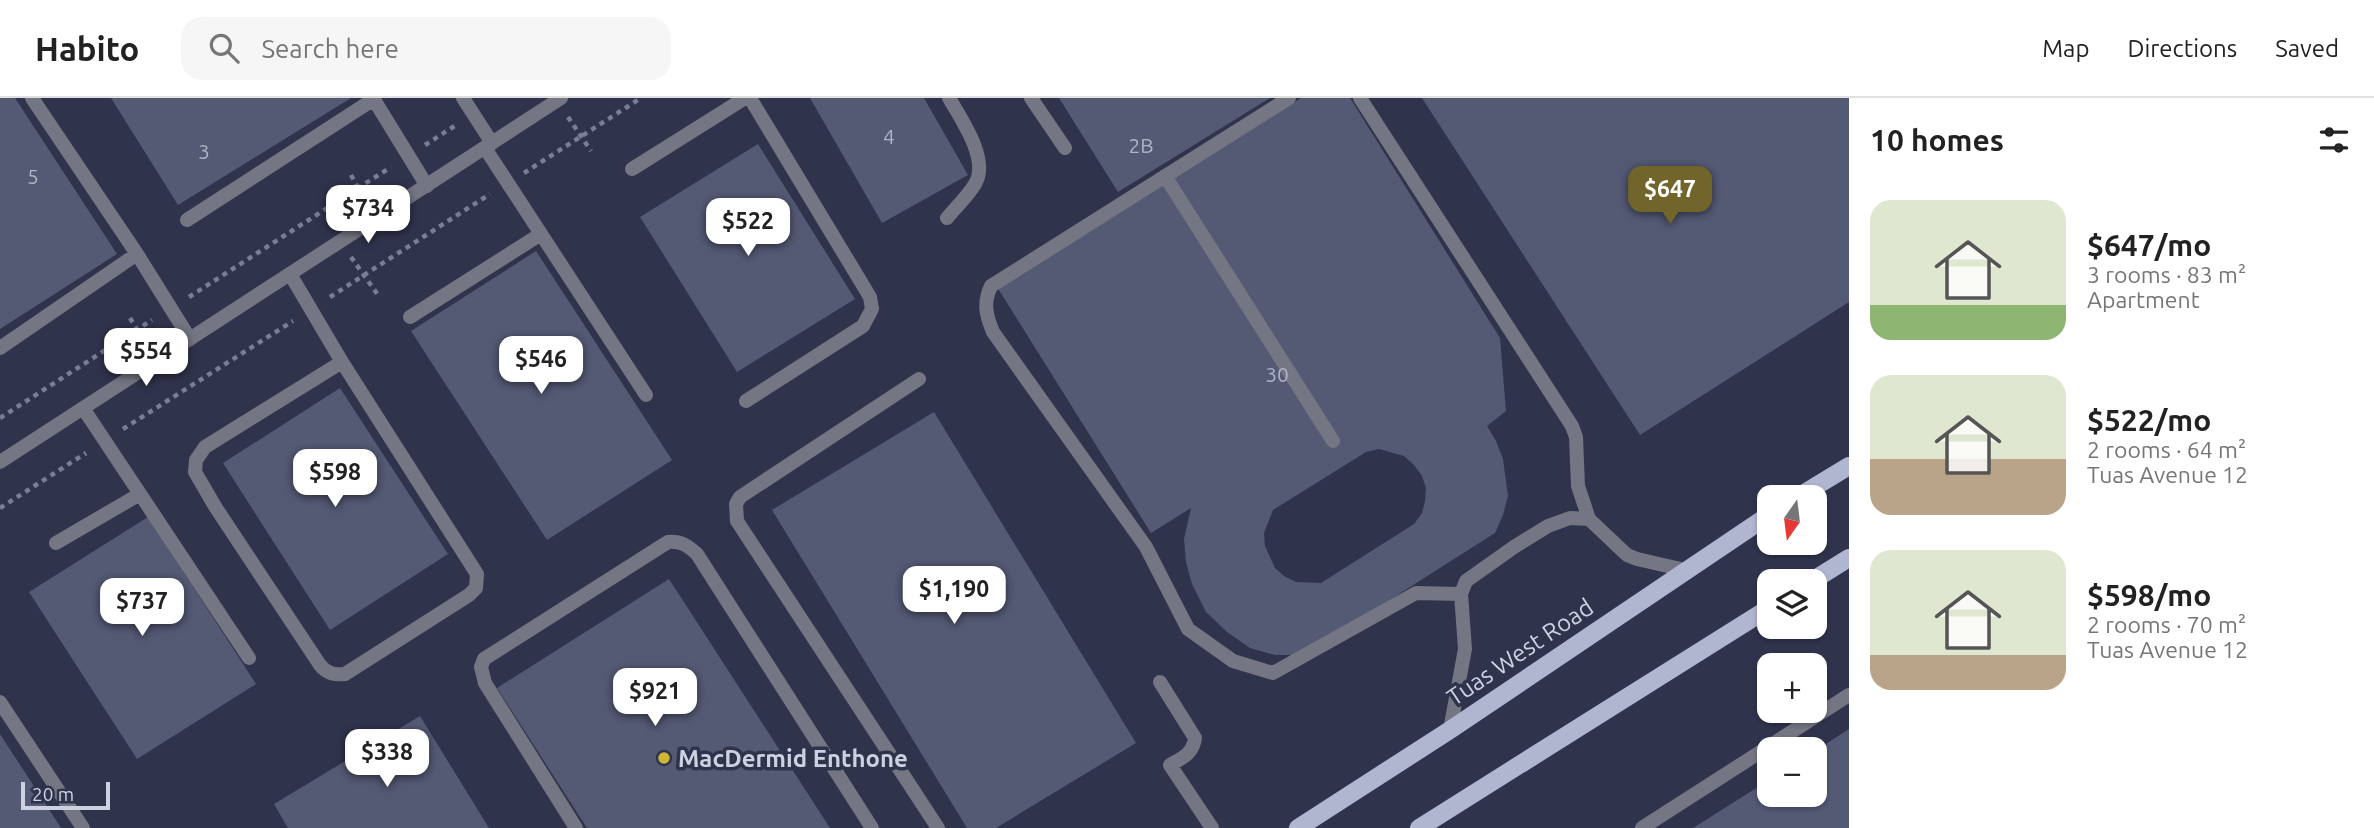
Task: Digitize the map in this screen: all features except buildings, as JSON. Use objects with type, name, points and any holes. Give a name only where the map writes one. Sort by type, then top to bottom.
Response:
[{"type":"main road","points":[[1818,485],[1849,466]]},
{"type":"main road","name":"Tuas West Road","points":[[1298,828],[1450,730],[1757,524]]},
{"type":"main road","points":[[1827,572],[1849,558]]},
{"type":"main road","points":[[1419,828],[1757,616]]},
{"type":"street","points":[[32,98],[137,254],[190,339]]},
{"type":"street","points":[[187,220],[373,98],[427,186]]},
{"type":"street","points":[[463,98],[488,146],[541,234],[646,395]]},
{"type":"street","points":[[632,169],[747,98],[870,297],[872,309],[863,326],[746,401]]},
{"type":"street","points":[[947,218],[977,182],[979,162],[971,136],[949,98]]},
{"type":"street","points":[[1031,98],[1065,148]]},
{"type":"street","points":[[1289,98],[991,286],[987,295],[987,316],[993,332],[1146,547],[1188,629],[1233,661],[1273,673],[1416,593],[1461,594]]},
{"type":"street","points":[[1360,98],[1572,426],[1576,437],[1578,486],[1589,519],[1626,555],[1685,570]]},
{"type":"street","points":[[0,462],[559,99]]},
{"type":"street","points":[[1165,176],[1333,441]]},
{"type":"street","points":[[410,317],[541,234]]},
{"type":"street","points":[[0,348],[137,254]]},
{"type":"street","points":[[290,275],[477,574],[476,588],[469,595],[345,674],[336,675],[324,671],[195,472],[196,460],[205,447],[342,362]]},
{"type":"street","points":[[919,379],[740,497],[736,504],[737,521],[938,828]]},
{"type":"street","points":[[83,408],[248,657]]},
{"type":"street","points":[[56,543],[141,494]]},
{"type":"street","points":[[1450,730],[1465,649],[1461,594],[1466,581],[1548,526],[1570,518],[1589,519]]},
{"type":"street","points":[[576,828],[485,683],[481,667],[484,659],[668,542],[678,541],[687,544],[697,554],[872,828]]},
{"type":"street","points":[[1160,682],[1195,738],[1189,753],[1170,765],[1212,828]]},
{"type":"street","points":[[1642,828],[1849,695]]},
{"type":"street","points":[[0,702],[83,828]]},
{"type":"path","points":[[559,99],[592,151]]},
{"type":"path","points":[[0,418],[473,114]]},
{"type":"path","points":[[341,241],[378,295]]},
{"type":"path","points":[[130,318],[156,360]]},
{"type":"place","name":"MacDermid Enthone","points":[[664,758]]}]
